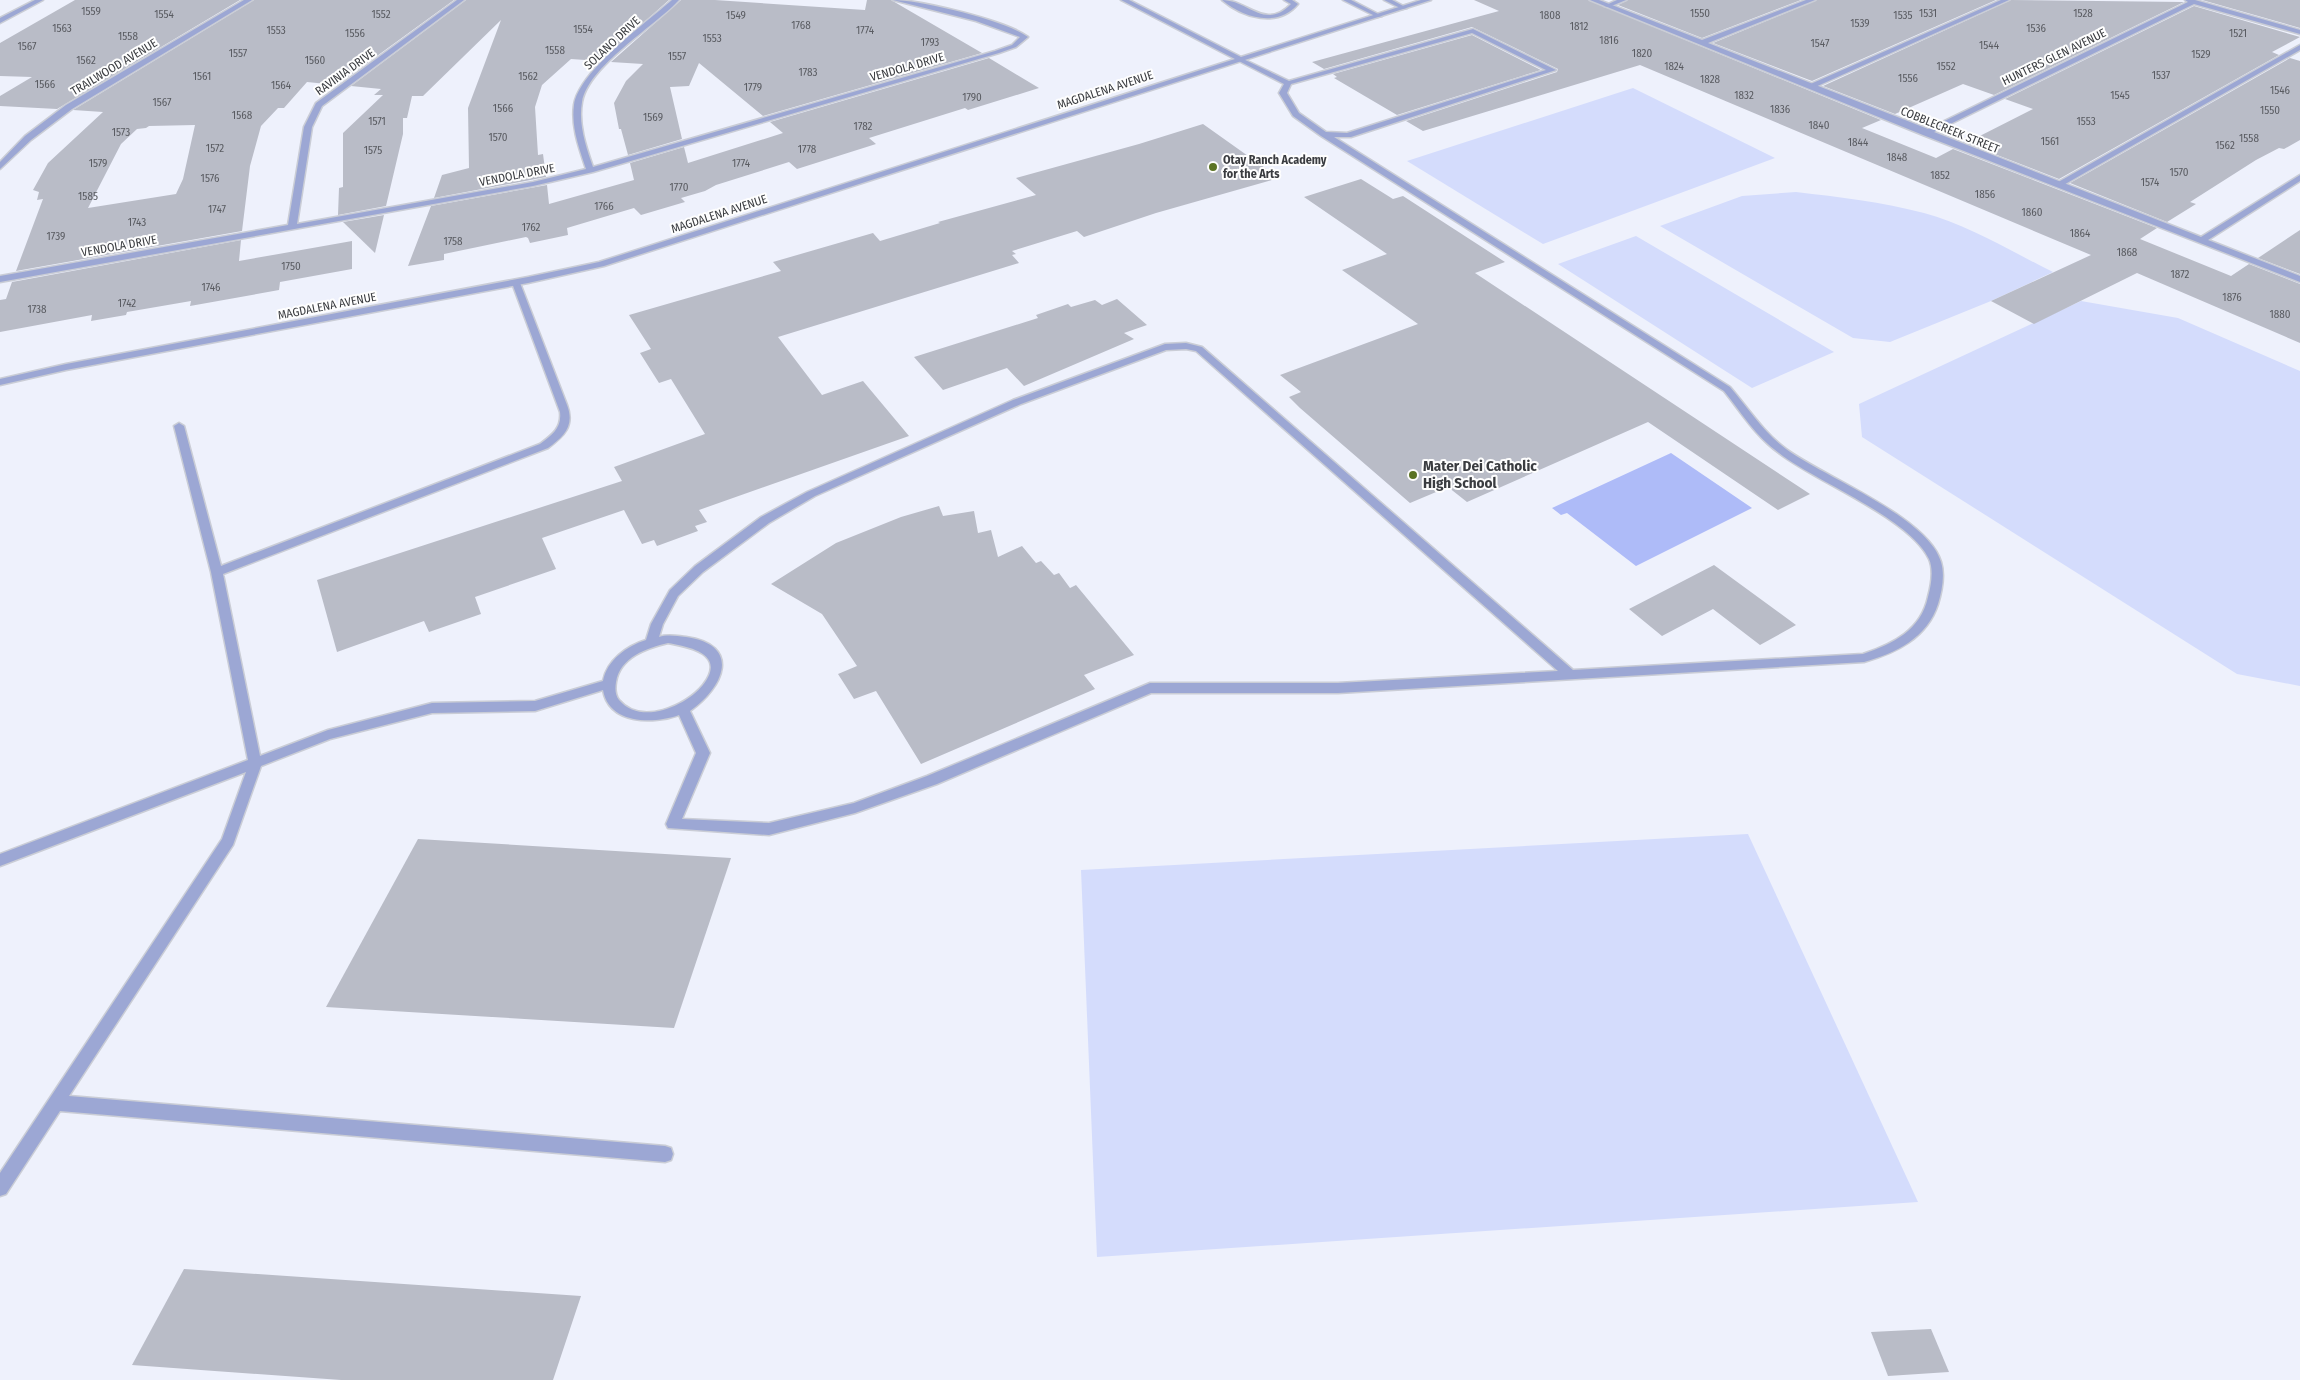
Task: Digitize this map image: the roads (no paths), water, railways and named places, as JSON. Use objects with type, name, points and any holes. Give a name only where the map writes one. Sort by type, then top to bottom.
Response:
[{"type":"street","points":[[0,21],[40,0]]},
{"type":"street","name":"TRAILWOOD AVENUE","points":[[0,167],[28,138],[69,107],[249,0]]},
{"type":"street","name":"RAVINIA DRIVE","points":[[292,227],[308,127],[319,105],[461,0]]},
{"type":"street","name":"SOLANO DRIVE","points":[[590,170],[577,117],[580,94],[596,71],[676,0]]},
{"type":"street","name":"VENDOLA DRIVE","points":[[0,278],[533,184],[590,170],[998,52],[1014,46],[1025,37],[1011,31],[922,5],[896,0]]},
{"type":"street","points":[[1225,0],[1257,17],[1275,16],[1290,11],[1295,4],[1287,0]]},
{"type":"street","points":[[1346,0],[1379,16]]},
{"type":"street","points":[[1387,0],[1404,8]]},
{"type":"street","name":"MAGDALENA AVENUE","points":[[0,382],[66,367],[516,283],[601,264],[1428,0]]},
{"type":"street","name":"COBBLECREEK STREET","points":[[1593,0],[2057,185],[2300,279]]},
{"type":"street","points":[[1608,6],[1623,0]]},
{"type":"street","points":[[1701,43],[1812,0]]},
{"type":"street","points":[[1810,86],[2006,0]]},
{"type":"street","points":[[1129,1],[1288,83],[1473,31],[1552,70],[1348,135],[1324,134]]},
{"type":"street","points":[[2190,1],[2300,32]]},
{"type":"street","name":"HUNTERS GLEN AVENUE","points":[[1926,133],[2190,1]]},
{"type":"street","points":[[2057,185],[2300,48]]},
{"type":"street","points":[[683,709],[703,753],[673,824],[769,829],[856,808],[932,780],[1150,688],[1338,688],[1864,658],[1889,650],[1916,633],[1930,613],[1936,589],[1935,560],[1918,535],[1784,452],[1758,430],[1727,389],[1324,134],[1296,114],[1283,94],[1288,83]]},
{"type":"street","points":[[2200,241],[2300,177]]},
{"type":"street","points":[[217,572],[544,446],[557,436],[565,424],[567,413],[558,396],[516,283]]},
{"type":"street","points":[[651,642],[674,593],[699,569],[765,520],[811,494],[1017,402],[1165,347],[1186,346],[1199,349],[1570,674]]},
{"type":"street","points":[[0,1188],[228,841],[255,764],[217,572],[179,426]]},
{"type":"street","points":[[676,639],[699,643],[711,651],[717,662],[717,674],[710,688],[699,700],[683,709],[664,715],[646,717],[629,714],[617,706],[609,696],[608,684],[612,672],[621,660],[634,650],[651,642],[676,639]]},
{"type":"street","points":[[0,860],[328,735],[432,708],[535,706],[608,684]]},
{"type":"street","points":[[56,1103],[665,1154]]},
{"type":"water","points":[[1671,453],[1752,508],[1636,566],[1567,513],[1561,515],[1552,508]]},
{"type":"place","name":"Otay Ranch Academy for the Arts","points":[[1213,167]]},
{"type":"place","name":"Mater Dei Catholic High School","points":[[1413,475]]}]
